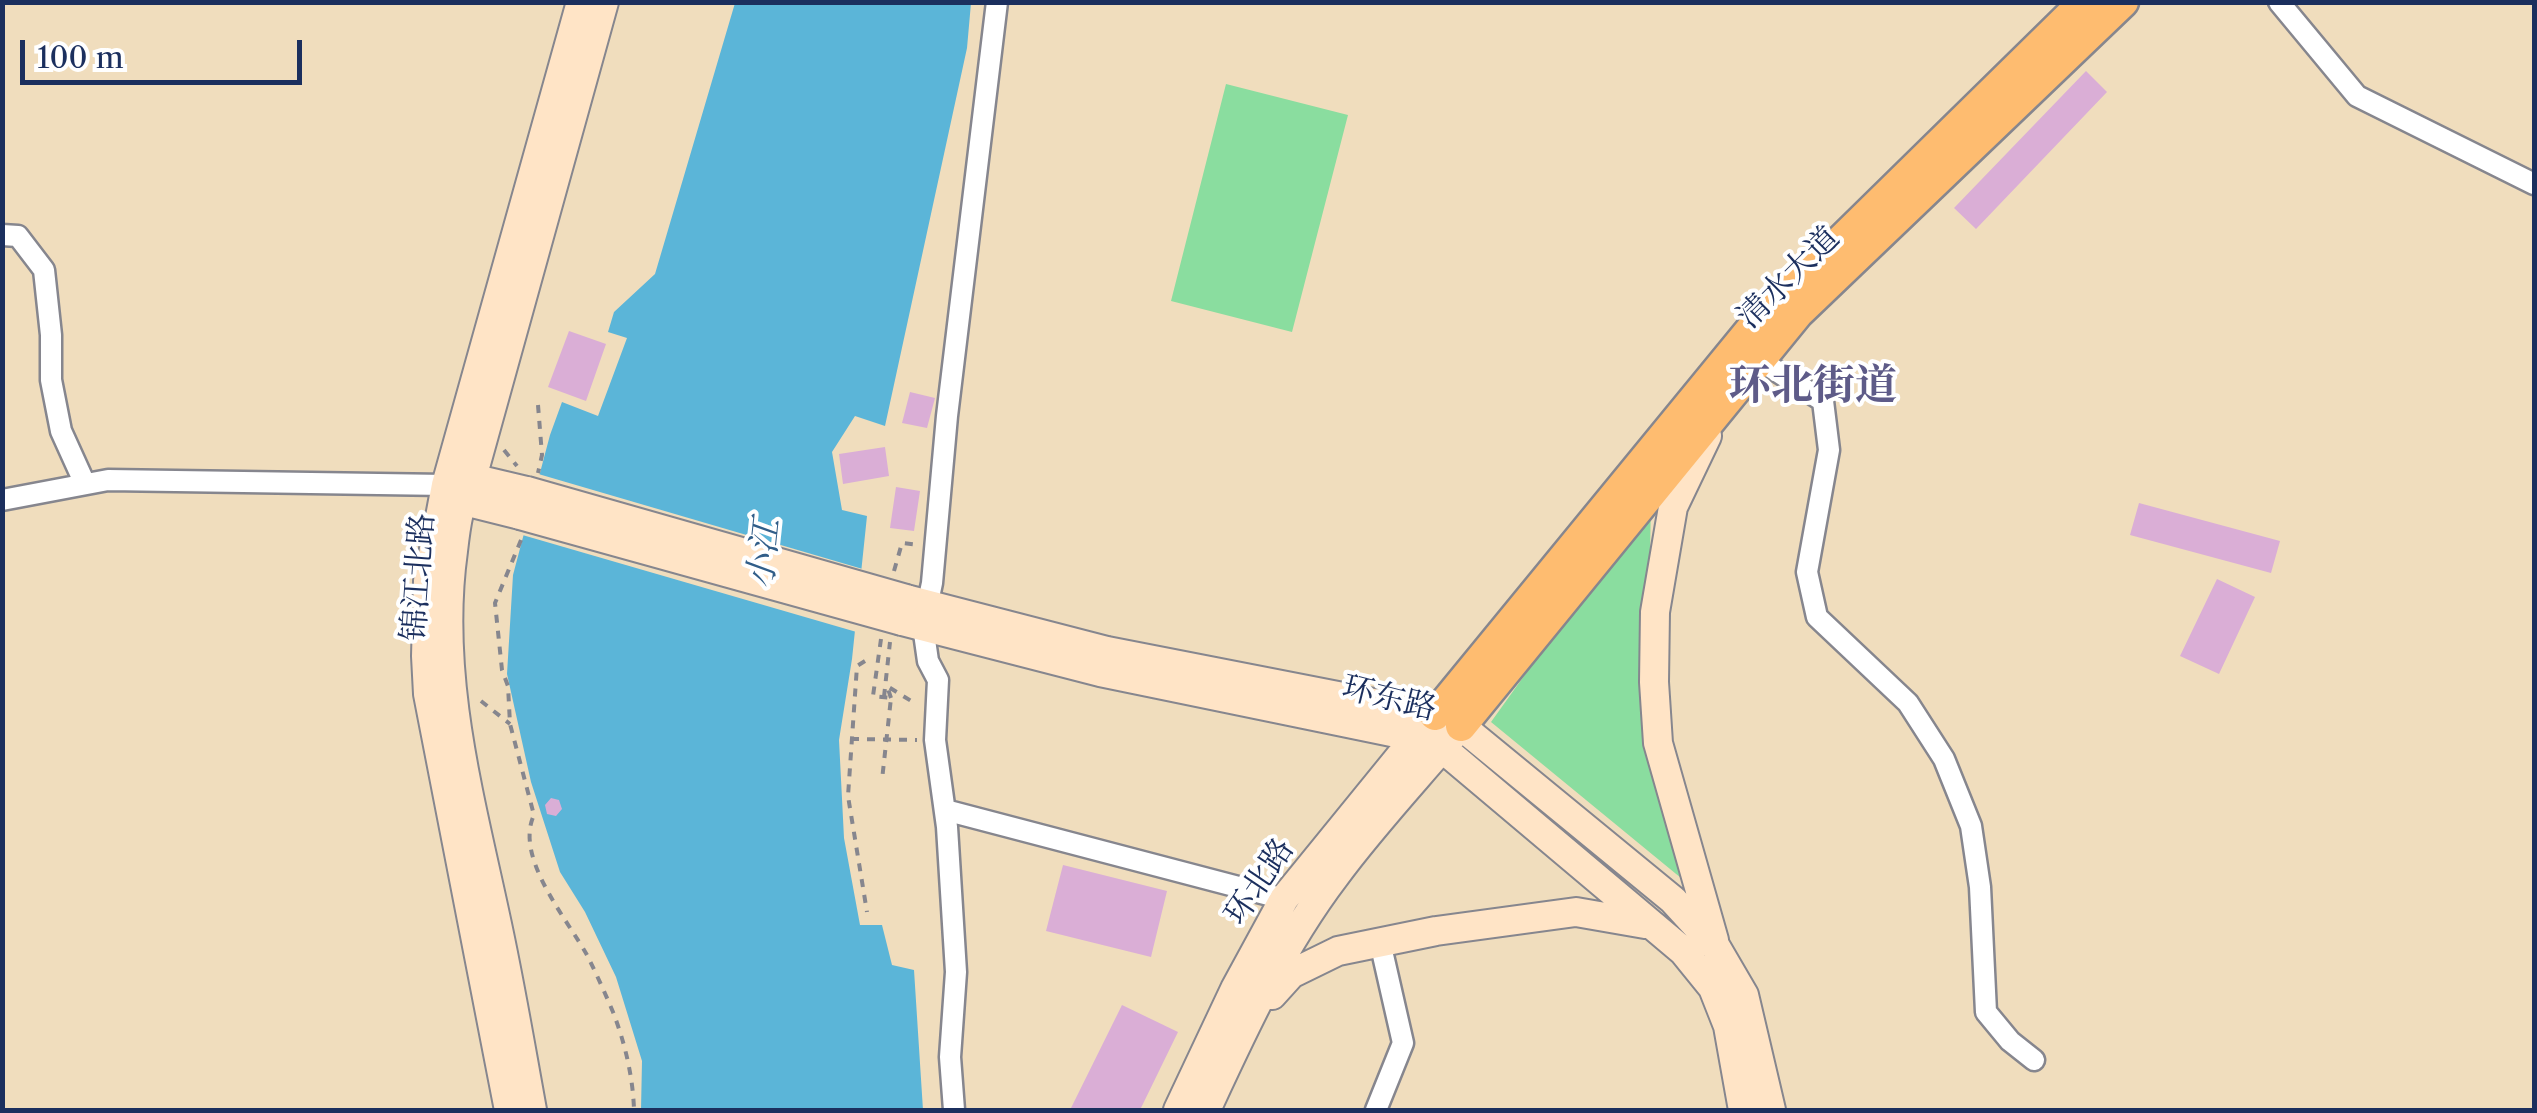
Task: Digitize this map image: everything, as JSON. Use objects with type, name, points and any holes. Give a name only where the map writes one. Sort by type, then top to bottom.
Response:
[{"type":"main road","name":"锦江北路","points":[[532,1110],[450,692],[447,606],[459,488],[581,2]]},
{"type":"main road","name":"锦江北路","points":[[509,1110],[428,694],[428,581],[604,2]]},
{"type":"main road","name":"清水大道","points":[[1438,731],[1776,300],[2084,2]]},
{"type":"main road","name":"清水大道","points":[[1438,731],[1798,313],[2123,2]]},
{"type":"main road","points":[[1716,947],[1658,743],[1654,682],[1656,612],[1673,507],[1726,398]]},
{"type":"main road","points":[[459,488],[526,496],[904,612],[1107,651],[1438,731]]},
{"type":"main road","name":"环北路","points":[[1178,1110],[1235,989],[1284,899],[1438,731]]},
{"type":"main road","name":"环北路","points":[[1206,1110],[1247,1022],[1298,930],[1438,731]]},
{"type":"main road","name":"环东路","points":[[1438,731],[1683,951],[1714,988],[1728,1026],[1744,1110]]},
{"type":"main road","name":"环东路","points":[[1438,731],[1673,900],[1716,947],[1744,994],[1772,1110]]},
{"type":"main road","points":[[1247,1022],[1291,974],[1338,951],[1494,922],[1576,912],[1654,927]]},
{"type":"street","points":[[954,1110],[950,1056],[956,972],[945,810],[935,740],[938,680],[904,612],[946,416],[998,2]]},
{"type":"street","points":[[2279,2],[2357,96],[2534,184]]},
{"type":"street","points":[[2,235],[18,236],[44,270],[54,397],[62,431],[86,484]]},
{"type":"street","points":[[1758,359],[1823,401],[1829,450],[1806,572],[1817,617],[1908,703],[1944,759],[1971,826],[1980,888],[1986,1012],[2010,1041],[2034,1060]]},
{"type":"street","points":[[2,500],[108,480],[459,488]]},
{"type":"street","points":[[945,810],[1284,899]]},
{"type":"street","points":[[1376,1110],[1403,1044],[1380,942]]},
{"type":"path","points":[[538,405],[542,455],[526,496],[519,550],[495,603],[502,670],[508,686],[510,724],[534,815],[528,828],[543,886],[587,955],[614,1015],[633,1083],[634,1110]]},
{"type":"path","points":[[500,446],[526,496]]},
{"type":"path","points":[[882,780],[887,686],[904,612],[902,544],[924,545]]},
{"type":"path","points":[[887,697],[873,696],[904,612]]},
{"type":"path","points":[[866,661],[857,666],[848,796],[866,912]]},
{"type":"path","points":[[887,686],[936,716]]},
{"type":"path","points":[[481,701],[510,724]]},
{"type":"path","points":[[852,739],[935,740]]},
{"type":"green space","points":[[1226,84],[1348,115],[1292,332],[1171,301]]},
{"type":"green space","points":[[1651,499],[1648,666],[1681,878],[1491,722]]},
{"type":"water","name":"小江","points":[[735,3],[971,3],[967,48],[885,426],[855,416],[832,452],[842,510],[867,516],[839,740],[844,838],[860,925],[882,925],[892,965],[914,970],[923,1110],[641,1110],[642,1061],[616,977],[585,912],[560,872],[531,782],[507,674],[513,575],[550,435],[562,402],[598,416],[627,338],[608,332],[614,312],[655,274]]},
{"type":"pier","points":[[535,473],[866,570],[860,633],[519,534]]},
{"type":"building","points":[[2086,71],[2107,92],[1976,229],[1954,208]]},
{"type":"building","points":[[569,331],[606,344],[586,401],[548,387]]},
{"type":"building","points":[[910,392],[935,398],[927,428],[902,423]]},
{"type":"building","points":[[885,447],[889,476],[843,484],[839,454]]},
{"type":"building","points":[[896,487],[920,491],[914,531],[890,528]]},
{"type":"building","points":[[2139,503],[2280,541],[2271,573],[2130,535]]},
{"type":"building","points":[[2217,579],[2255,597],[2219,674],[2180,656]]},
{"type":"building","points":[[551,798],[559,800],[562,809],[556,816],[547,814],[545,805]]},
{"type":"building","points":[[1063,865],[1167,891],[1151,957],[1046,931]]},
{"type":"building","points":[[1122,1005],[1178,1032],[1140,1110],[1070,1110]]},
{"type":"district","name":"环北街道","points":[[1813,387]]}]
